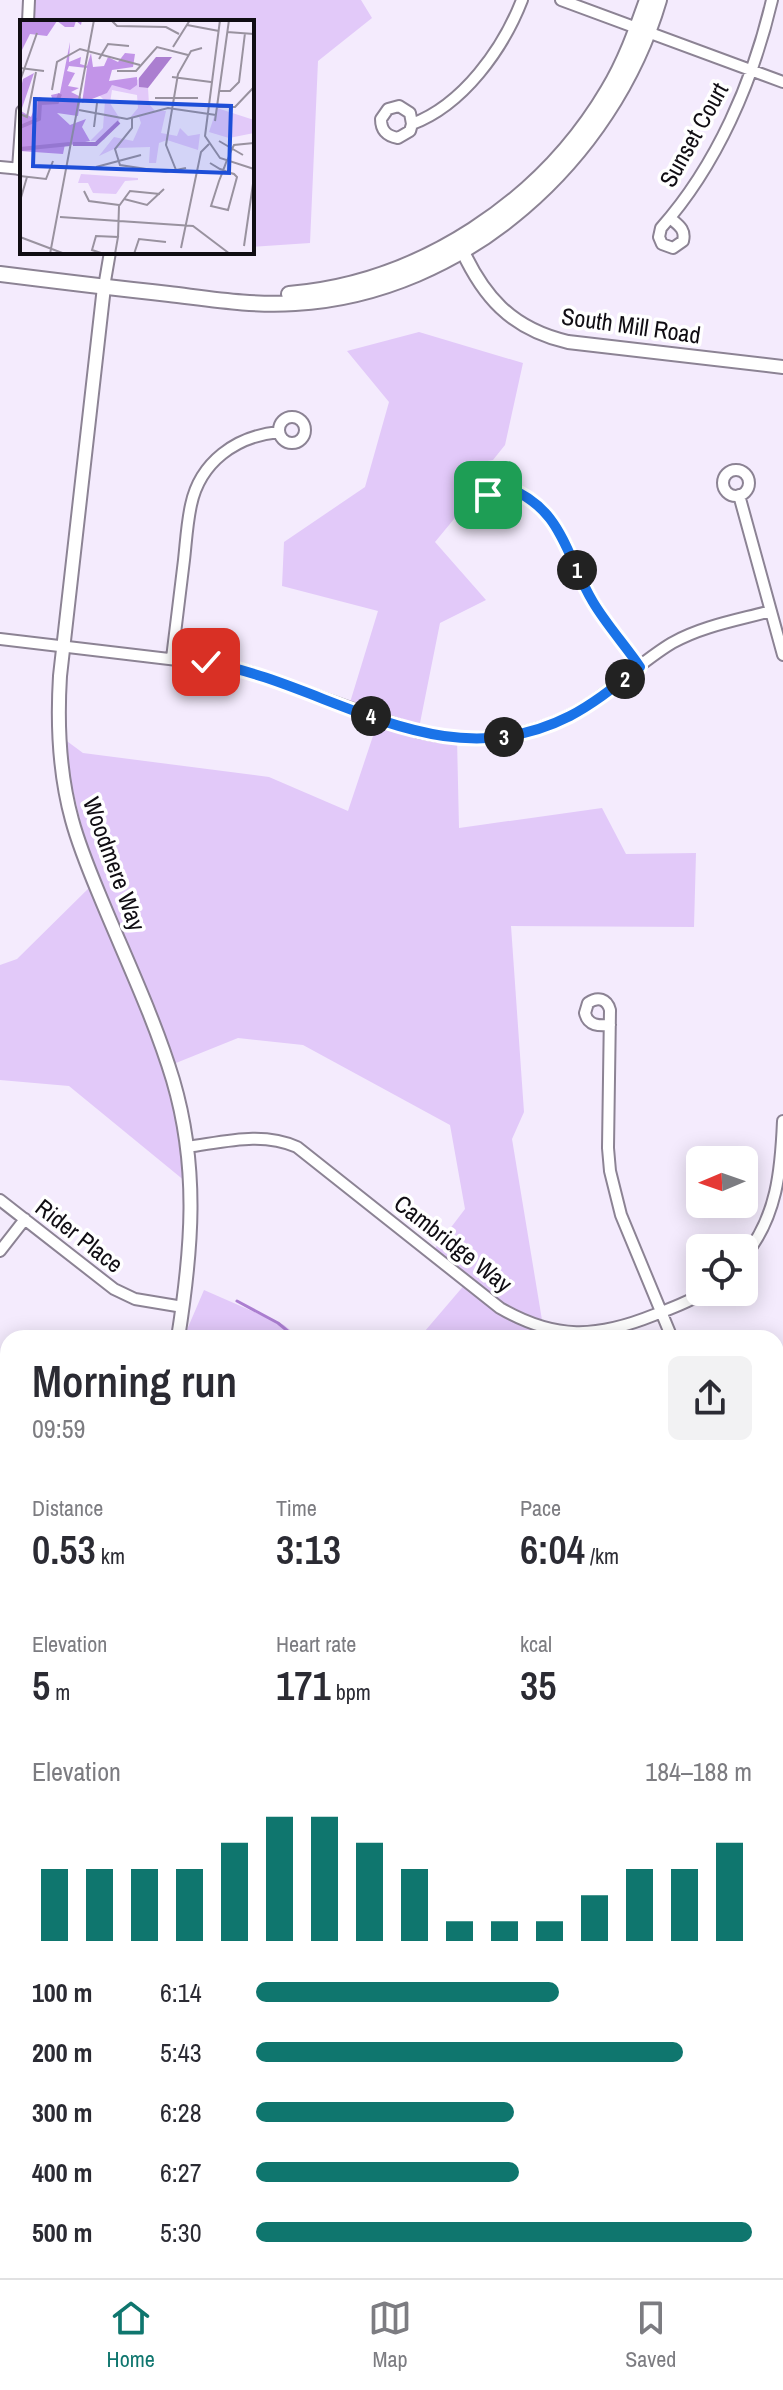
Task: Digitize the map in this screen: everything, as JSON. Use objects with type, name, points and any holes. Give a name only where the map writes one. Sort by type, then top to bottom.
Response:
[{"type":"main road","points":[[643,30],[647,0]]},
{"type":"main road","points":[[0,274],[267,304],[328,299],[390,284],[427,270],[529,203],[581,149],[616,100],[643,30],[659,0]]},
{"type":"street","points":[[28,20],[29,0]]},
{"type":"street","points":[[412,124],[425,120],[448,104],[474,78],[499,46],[522,0]]},
{"type":"street","points":[[561,0],[783,82]]},
{"type":"street","name":"Sunset Court","points":[[670,218],[719,141],[751,70],[772,0]]},
{"type":"street","points":[[0,167],[20,169]]},
{"type":"street","name":"South Mill Road","points":[[460,246],[476,277],[494,302],[521,324],[551,338],[783,367]]},
{"type":"street","name":"Woodmere Way","points":[[110,254],[63,645],[58,734],[63,777],[80,847],[163,1050],[181,1112],[192,1200],[179,1330]]},
{"type":"street","points":[[172,658],[191,507],[200,481],[208,468],[228,449],[253,436],[279,432]]},
{"type":"street","points":[[506,487],[537,504],[557,526],[594,604],[640,667]]},
{"type":"street","points":[[739,495],[783,655]]},
{"type":"street","points":[[0,639],[217,664],[253,673],[399,726],[440,737],[462,739],[507,737],[550,725],[590,704],[670,644],[688,635],[771,611]]},
{"type":"street","points":[[610,1025],[610,1171],[621,1215],[669,1330]]},
{"type":"street","points":[[758,1237],[780,1178],[783,1121]]},
{"type":"street","name":"Cambridge Way","points":[[187,1147],[260,1138],[297,1147],[500,1308],[534,1325],[558,1330]]},
{"type":"street","name":"Rider Place","points":[[0,1200],[114,1289],[135,1299],[183,1307]]},
{"type":"street","points":[[0,1251],[25,1219]]},
{"type":"street","name":"Cambridge Way","points":[[611,1330],[686,1303]]},
{"type":"shaded area","points":[[35,0],[361,0],[372,18],[318,61],[310,243],[254,247],[254,20],[33,20]]},
{"type":"shaded area","points":[[419,332],[523,363],[505,445],[493,460],[476,467],[471,477],[473,496],[435,542],[486,600],[440,623],[418,733],[457,738],[459,828],[602,808],[626,854],[696,853],[694,927],[511,926],[524,1112],[512,1139],[543,1326],[564,1330],[426,1330],[466,1283],[433,1251],[465,1209],[450,1125],[303,1045],[238,1038],[171,1065],[191,1186],[69,1086],[0,1080],[0,965],[17,959],[95,882],[60,736],[83,753],[269,777],[348,811],[378,721],[348,709],[378,611],[282,586],[284,542],[365,487],[389,402],[347,351]]},
{"type":"shaded area","points":[[204,1290],[290,1330],[187,1330]]},
{"type":"waterway","points":[[237,1301],[286,1330]]},
{"type":"route","points":[[206,662],[253,673],[399,726],[440,737],[507,737],[570,716],[640,667],[594,604],[563,536],[549,515],[537,504],[506,487],[499,494],[488,495]]}]
